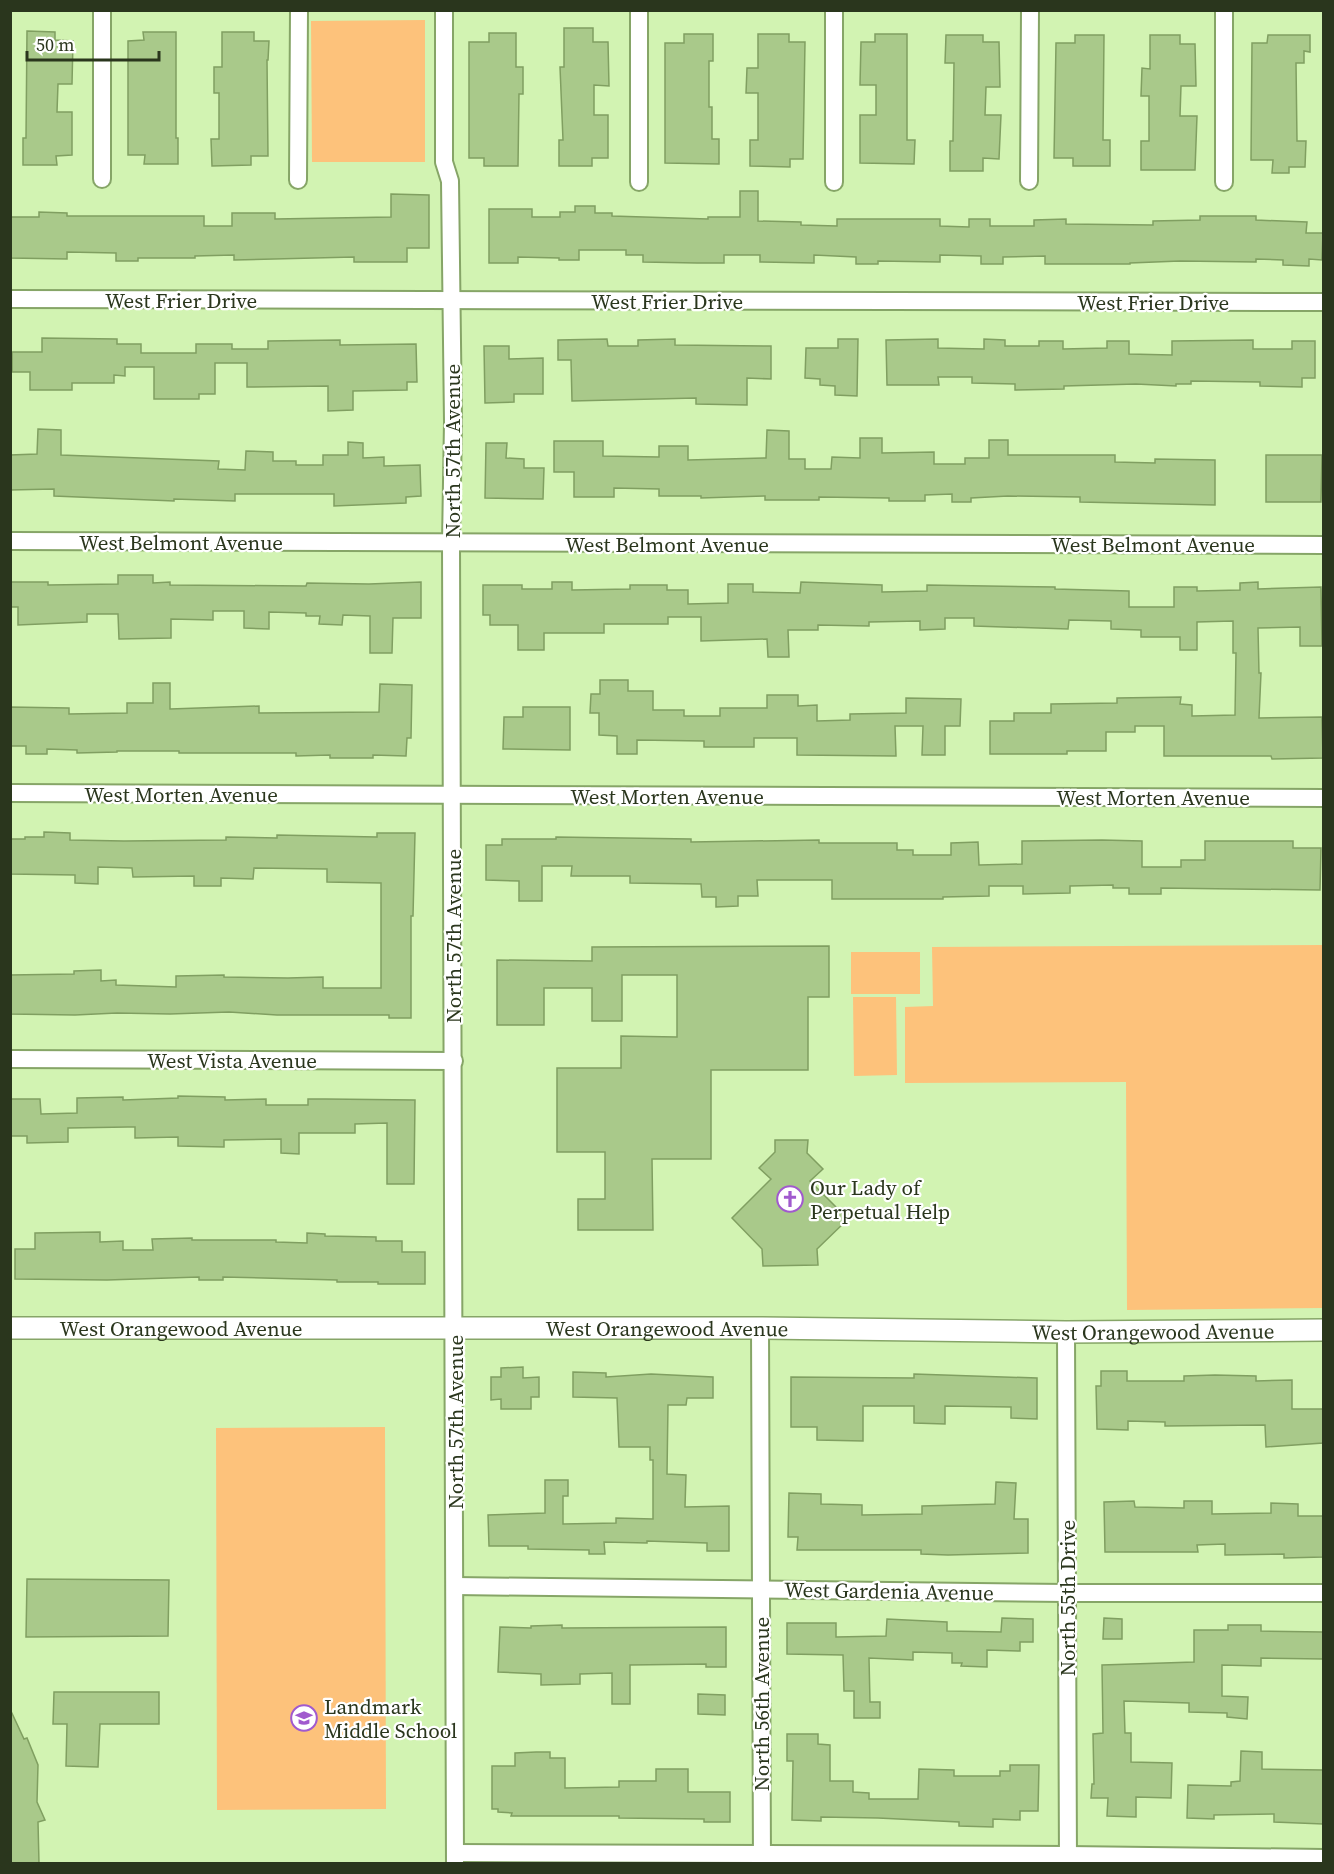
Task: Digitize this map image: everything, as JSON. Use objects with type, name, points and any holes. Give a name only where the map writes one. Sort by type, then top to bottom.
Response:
[{"type":"street","points":[[102,10],[102,179]]},
{"type":"street","points":[[298,180],[299,10]]},
{"type":"street","name":"North 57th Avenue","points":[[444,10],[444,162],[450,181],[453,422],[455,1858]]},
{"type":"street","points":[[639,10],[639,182]]},
{"type":"street","points":[[834,10],[834,182]]},
{"type":"street","points":[[1029,181],[1030,10]]},
{"type":"street","points":[[1224,10],[1224,182]]},
{"type":"street","name":"West Frier Drive","points":[[10,299],[1323,303]]},
{"type":"street","name":"West Belmont Avenue","points":[[10,540],[1323,545]]},
{"type":"street","name":"West Morten Avenue","points":[[10,793],[1323,798]]},
{"type":"street","name":"West Vista Avenue","points":[[10,1059],[454,1060]]},
{"type":"street","name":"West Orangewood Avenue","points":[[10,1328],[760,1328],[1066,1332],[1323,1330]]},
{"type":"street","name":"North 56th Avenue","points":[[760,1328],[762,1859]]},
{"type":"street","name":"North 55th Drive","points":[[1066,1332],[1068,1859]]},
{"type":"street","name":"West Gardenia Avenue","points":[[455,1586],[1067,1593],[1323,1593]]},
{"type":"street","points":[[455,1858],[1323,1858]]},
{"type":"shaded area","points":[[425,20],[425,162],[312,162],[311,21]]},
{"type":"shaded area","points":[[1323,945],[1323,1308],[1127,1310],[1126,1082],[905,1083],[905,1007],[933,1006],[932,947]]},
{"type":"shaded area","points":[[851,952],[920,952],[920,994],[851,994]]},
{"type":"shaded area","points":[[853,997],[896,997],[897,1075],[854,1076]]},
{"type":"shaded area","points":[[385,1427],[386,1809],[217,1810],[216,1428]]},
{"type":"building","points":[[564,28],[593,28],[593,42],[608,42],[609,86],[594,85],[594,115],[608,115],[608,158],[592,158],[592,166],[559,166],[559,140],[563,140],[560,67],[564,67]]},
{"type":"building","points":[[27,31],[55,32],[55,40],[73,41],[72,84],[58,84],[57,112],[72,112],[72,155],[56,156],[57,165],[23,165],[23,138],[26,138]]},
{"type":"building","points":[[143,32],[176,32],[178,164],[144,164],[145,155],[128,155],[128,41],[144,40]]},
{"type":"building","points":[[222,32],[254,32],[254,41],[269,41],[267,60],[268,156],[251,156],[251,165],[212,166],[211,139],[219,139],[219,93],[214,93],[214,67],[222,67]]},
{"type":"building","points":[[489,33],[516,33],[516,67],[523,67],[523,94],[519,94],[518,166],[484,166],[484,158],[469,158],[469,42],[489,42]]},
{"type":"building","points":[[684,34],[713,34],[713,61],[709,61],[709,107],[712,107],[712,139],[719,139],[719,164],[665,163],[665,43],[684,43]]},
{"type":"building","points":[[758,34],[789,34],[789,42],[805,42],[803,159],[790,159],[790,167],[750,166],[750,140],[758,140],[758,93],[746,93],[747,68],[758,68]]},
{"type":"building","points":[[875,34],[907,34],[907,140],[915,140],[914,164],[860,163],[860,115],[876,115],[876,85],[860,85],[861,42],[875,42]]},
{"type":"building","points":[[946,35],[983,35],[983,42],[999,42],[1000,87],[986,87],[985,115],[1001,115],[999,159],[983,158],[983,171],[950,171],[950,141],[953,141],[954,63],[945,63]]},
{"type":"building","points":[[1075,35],[1104,35],[1103,140],[1110,140],[1110,166],[1073,166],[1073,158],[1054,158],[1056,43],[1075,43]]},
{"type":"building","points":[[1150,35],[1180,35],[1180,44],[1195,44],[1196,86],[1181,86],[1180,116],[1197,116],[1195,170],[1141,170],[1141,141],[1149,141],[1149,96],[1141,96],[1142,68],[1150,69]]},
{"type":"building","points":[[1268,35],[1310,35],[1310,52],[1304,51],[1304,63],[1296,63],[1297,141],[1306,141],[1305,167],[1289,167],[1289,173],[1272,173],[1273,160],[1251,160],[1252,43],[1267,43]]},
{"type":"building","points":[[740,191],[758,191],[758,221],[801,222],[801,225],[837,226],[837,219],[940,219],[940,226],[969,227],[969,219],[990,219],[990,226],[1034,226],[1034,220],[1066,219],[1066,224],[1153,225],[1153,221],[1200,220],[1200,216],[1256,216],[1256,220],[1307,222],[1306,233],[1323,233],[1322,260],[1309,259],[1309,266],[1283,265],[1283,260],[1256,259],[1256,262],[1045,264],[1045,256],[1003,257],[1003,264],[981,264],[981,256],[940,255],[940,262],[878,261],[878,264],[856,264],[856,257],[814,255],[814,263],[760,262],[760,255],[724,255],[724,263],[697,263],[643,262],[643,255],[626,255],[626,250],[579,250],[579,260],[518,257],[518,263],[489,263],[489,209],[532,209],[532,217],[560,217],[560,212],[575,212],[575,206],[595,206],[595,213],[612,213],[612,216],[708,219],[708,217],[740,217]]},
{"type":"building","points":[[391,194],[429,195],[429,248],[407,248],[407,262],[354,262],[354,257],[234,260],[234,255],[138,258],[138,261],[116,261],[116,253],[67,252],[67,259],[10,258],[10,217],[39,217],[39,212],[67,213],[67,216],[204,216],[204,226],[232,226],[232,213],[275,213],[275,219],[391,217]]},
{"type":"building","points":[[42,338],[117,339],[117,344],[141,344],[141,353],[196,353],[196,344],[232,344],[232,349],[268,349],[268,341],[340,340],[340,345],[416,344],[417,382],[407,382],[407,390],[353,391],[353,410],[328,411],[328,386],[247,387],[247,363],[215,363],[215,394],[199,394],[199,399],[154,399],[154,367],[125,367],[125,376],[114,375],[114,383],[72,383],[72,390],[30,390],[30,372],[12,372],[12,352],[42,352]]},
{"type":"building","points":[[607,339],[608,346],[638,346],[638,340],[675,339],[675,345],[771,346],[771,379],[747,378],[747,405],[696,404],[696,398],[572,401],[571,360],[558,360],[558,340]]},
{"type":"building","points":[[838,339],[858,339],[857,396],[835,395],[835,386],[820,385],[820,379],[805,378],[806,348],[838,348]]},
{"type":"building","points":[[938,339],[938,348],[984,349],[984,339],[1005,340],[1005,346],[1039,346],[1039,341],[1063,341],[1063,349],[1107,348],[1107,341],[1129,341],[1129,354],[1172,355],[1172,341],[1253,340],[1253,349],[1292,349],[1292,341],[1315,341],[1315,378],[1302,378],[1302,387],[1260,386],[1260,382],[1191,381],[1191,384],[1176,384],[1176,386],[1136,384],[1015,390],[1015,384],[972,383],[972,377],[938,377],[939,385],[887,385],[886,340]]},
{"type":"building","points":[[484,346],[509,346],[509,359],[543,358],[543,394],[514,394],[514,402],[485,403]]},
{"type":"building","points":[[38,429],[61,430],[61,455],[219,461],[218,469],[245,470],[246,451],[273,452],[273,461],[296,461],[296,465],[323,465],[323,455],[348,455],[348,442],[363,443],[363,458],[384,457],[384,466],[420,465],[421,496],[406,497],[406,503],[334,506],[334,494],[235,494],[235,501],[174,499],[174,501],[54,496],[54,489],[10,490],[10,455],[37,454]]},
{"type":"building","points":[[767,430],[789,431],[789,459],[805,459],[805,469],[831,469],[832,457],[860,458],[860,438],[882,438],[882,453],[934,452],[934,464],[965,464],[965,458],[989,458],[989,440],[1008,440],[1008,455],[1115,455],[1115,462],[1155,463],[1155,459],[1215,460],[1215,505],[1080,502],[1080,497],[1008,496],[971,498],[971,502],[952,502],[952,494],[925,495],[925,501],[819,497],[819,500],[765,500],[765,496],[701,498],[701,496],[659,496],[659,489],[614,488],[614,497],[574,497],[574,472],[554,472],[554,441],[603,441],[603,456],[659,457],[659,446],[688,446],[688,460],[766,458]]},
{"type":"building","points":[[486,443],[507,443],[506,458],[524,459],[524,468],[544,468],[543,499],[485,498]]},
{"type":"building","points":[[1266,455],[1322,455],[1321,502],[1266,502]]},
{"type":"building","points":[[118,575],[153,575],[153,583],[170,582],[170,585],[306,586],[307,583],[421,582],[421,618],[393,618],[392,653],[370,653],[370,616],[343,615],[342,625],[319,624],[320,616],[306,616],[306,613],[269,612],[269,629],[244,628],[244,611],[213,611],[213,620],[171,619],[171,638],[119,639],[118,614],[87,614],[87,622],[18,625],[18,607],[10,607],[10,582],[48,582],[48,585],[118,584]]},
{"type":"building","points":[[552,582],[572,582],[572,590],[630,589],[630,585],[667,585],[667,590],[688,590],[688,604],[728,603],[728,584],[753,584],[753,592],[800,593],[801,582],[882,585],[882,592],[927,591],[927,585],[1055,587],[1055,589],[1129,591],[1129,607],[1174,607],[1174,587],[1197,587],[1197,591],[1240,590],[1240,583],[1258,582],[1258,589],[1321,587],[1322,646],[1300,646],[1300,627],[1258,628],[1259,673],[1261,673],[1259,718],[1322,717],[1323,758],[1164,756],[1164,726],[1135,726],[1135,732],[1106,732],[1106,751],[1067,751],[1067,754],[990,754],[990,721],[1014,721],[1014,713],[1051,713],[1051,704],[1117,703],[1117,698],[1181,697],[1180,704],[1192,705],[1192,716],[1235,715],[1236,653],[1233,653],[1233,621],[1197,622],[1197,650],[1180,650],[1180,637],[1141,637],[1141,630],[1111,629],[1111,621],[1069,620],[1068,629],[974,626],[974,618],[945,618],[945,629],[920,630],[920,621],[869,622],[869,626],[818,625],[818,630],[788,630],[789,657],[768,657],[767,639],[701,641],[701,617],[668,617],[668,624],[604,624],[604,633],[544,633],[544,650],[518,650],[518,625],[490,625],[490,615],[483,615],[483,585],[522,585],[522,589],[552,589]]},
{"type":"building","points":[[600,680],[628,680],[628,691],[653,691],[653,710],[684,710],[684,716],[720,716],[720,708],[767,708],[767,695],[798,695],[798,706],[817,705],[817,721],[850,720],[850,714],[906,713],[906,698],[961,699],[960,726],[945,726],[945,755],[922,755],[923,726],[895,726],[896,756],[797,755],[797,738],[754,738],[754,747],[704,747],[704,741],[637,740],[637,754],[617,754],[617,736],[599,735],[599,713],[590,713],[591,694],[600,694]]},
{"type":"building","points":[[153,683],[170,683],[170,709],[259,706],[259,713],[379,712],[380,684],[412,685],[411,738],[407,738],[406,756],[373,755],[373,758],[330,758],[330,755],[296,756],[296,753],[179,753],[179,751],[77,753],[77,750],[47,749],[47,754],[26,754],[26,746],[10,746],[10,707],[69,708],[69,714],[127,713],[127,703],[153,703]]},
{"type":"building","points":[[523,707],[570,707],[570,750],[503,749],[504,717],[523,717]]},
{"type":"building","points":[[44,832],[70,833],[70,840],[124,841],[226,840],[226,837],[277,838],[277,835],[377,837],[377,833],[415,833],[413,916],[411,916],[411,1018],[389,1018],[389,1015],[277,1015],[229,1012],[10,1014],[10,975],[74,974],[74,971],[101,970],[101,981],[116,980],[116,985],[176,987],[176,976],[323,977],[323,988],[381,988],[381,883],[327,882],[327,869],[254,868],[253,879],[221,878],[221,886],[194,886],[194,876],[133,877],[132,868],[98,867],[98,884],[75,883],[75,875],[10,874],[10,839],[44,837]]},
{"type":"building","points":[[556,837],[691,839],[691,842],[819,840],[819,843],[897,843],[897,850],[913,850],[913,855],[951,855],[951,843],[978,842],[979,865],[1022,864],[1022,841],[1142,841],[1142,867],[1181,867],[1181,860],[1205,860],[1205,841],[1293,841],[1293,848],[1321,848],[1320,890],[1161,888],[1161,894],[1129,894],[1129,888],[1113,888],[1113,885],[1070,886],[1070,893],[1023,894],[1023,886],[989,886],[989,896],[943,897],[943,899],[832,899],[832,880],[757,880],[758,896],[738,896],[738,906],[716,907],[716,897],[702,897],[701,884],[630,883],[630,876],[571,876],[572,866],[542,866],[542,901],[519,901],[519,881],[486,880],[486,845],[502,845],[502,839],[556,839]]},
{"type":"building","points":[[829,946],[829,997],[808,997],[808,1070],[711,1070],[711,1159],[652,1159],[653,1230],[578,1230],[578,1199],[605,1199],[605,1152],[557,1152],[557,1068],[621,1068],[621,1036],[677,1037],[677,975],[622,975],[622,1021],[592,1021],[592,988],[544,988],[544,1025],[497,1025],[497,960],[592,961],[592,947]]},
{"type":"building","points":[[178,1096],[225,1097],[225,1100],[266,1099],[266,1105],[308,1105],[308,1099],[415,1100],[414,1184],[387,1184],[387,1123],[355,1124],[355,1133],[299,1133],[299,1154],[281,1153],[281,1139],[224,1140],[224,1147],[178,1146],[178,1137],[135,1138],[135,1127],[68,1128],[68,1142],[27,1143],[27,1136],[10,1136],[10,1099],[40,1099],[41,1114],[77,1113],[77,1098],[123,1097],[123,1100],[178,1098]]},
{"type":"building","name":"Our Lady of Perpetual Help","points":[[775,1140],[808,1140],[807,1153],[823,1169],[810,1181],[848,1219],[817,1249],[818,1265],[763,1266],[762,1249],[732,1218],[771,1179],[759,1168],[775,1152]]},
{"type":"building","points":[[100,1232],[100,1242],[123,1241],[123,1250],[153,1250],[152,1239],[276,1240],[276,1242],[307,1243],[307,1233],[325,1234],[325,1236],[376,1237],[376,1241],[402,1241],[402,1252],[425,1252],[425,1284],[223,1277],[223,1280],[199,1280],[199,1277],[107,1280],[15,1279],[15,1249],[35,1249],[35,1233]]},
{"type":"building","points":[[523,1367],[523,1378],[539,1377],[539,1397],[531,1397],[531,1409],[501,1409],[501,1399],[491,1400],[491,1377],[501,1377],[501,1368]]},
{"type":"building","points":[[1101,1371],[1127,1371],[1127,1381],[1184,1381],[1184,1376],[1215,1375],[1256,1376],[1256,1381],[1292,1380],[1292,1409],[1323,1409],[1323,1443],[1266,1447],[1265,1425],[1165,1426],[1165,1422],[1128,1421],[1128,1430],[1097,1429],[1096,1386],[1101,1386]]},
{"type":"building","points":[[573,1372],[606,1373],[606,1377],[651,1374],[713,1377],[713,1398],[687,1398],[686,1405],[668,1405],[667,1474],[686,1475],[685,1507],[729,1506],[729,1551],[707,1551],[707,1543],[647,1541],[647,1543],[604,1542],[605,1554],[589,1554],[589,1550],[489,1546],[488,1515],[545,1513],[545,1480],[568,1480],[568,1496],[563,1496],[563,1524],[616,1523],[616,1518],[653,1519],[653,1460],[650,1460],[650,1447],[619,1447],[617,1398],[573,1397]]},
{"type":"building","points":[[914,1374],[1037,1378],[1037,1419],[1011,1418],[1011,1407],[945,1406],[945,1424],[914,1423],[914,1406],[863,1406],[863,1441],[817,1440],[817,1427],[791,1427],[791,1377],[914,1378]]},
{"type":"building","points":[[996,1482],[1016,1483],[1014,1519],[1028,1519],[1028,1553],[948,1555],[921,1554],[921,1550],[797,1550],[798,1537],[788,1537],[789,1493],[821,1494],[821,1504],[862,1505],[862,1515],[922,1514],[922,1506],[995,1504]]},
{"type":"building","points":[[1134,1501],[1135,1507],[1184,1508],[1184,1501],[1212,1501],[1212,1514],[1271,1513],[1271,1503],[1298,1504],[1298,1516],[1323,1516],[1323,1557],[1284,1558],[1284,1554],[1225,1555],[1225,1544],[1197,1545],[1198,1552],[1105,1552],[1104,1502]]},
{"type":"building","points":[[27,1579],[169,1580],[168,1636],[26,1637]]},
{"type":"building","points":[[1002,1618],[1033,1619],[1033,1642],[1020,1642],[1020,1651],[987,1650],[987,1667],[961,1666],[962,1663],[952,1663],[952,1653],[913,1652],[913,1660],[869,1658],[870,1702],[880,1702],[880,1718],[854,1718],[854,1691],[844,1691],[843,1655],[787,1654],[787,1623],[836,1623],[836,1637],[886,1636],[887,1619],[947,1622],[947,1631],[1001,1632]]},
{"type":"building","points":[[1104,1618],[1122,1619],[1122,1639],[1103,1639]]},
{"type":"building","points":[[562,1625],[562,1628],[726,1627],[726,1667],[706,1667],[706,1664],[630,1665],[630,1704],[612,1704],[612,1673],[580,1674],[580,1684],[541,1685],[541,1674],[498,1672],[500,1627],[531,1628],[531,1626]]},
{"type":"building","points":[[1228,1625],[1261,1625],[1261,1631],[1323,1632],[1323,1659],[1261,1658],[1261,1666],[1222,1665],[1222,1696],[1248,1697],[1247,1719],[1227,1717],[1227,1713],[1189,1712],[1189,1703],[1124,1701],[1125,1733],[1131,1733],[1131,1762],[1172,1763],[1171,1798],[1136,1797],[1136,1817],[1107,1816],[1108,1798],[1091,1798],[1092,1784],[1094,1784],[1093,1734],[1103,1733],[1102,1665],[1194,1662],[1194,1630],[1228,1630]]},
{"type":"building","points":[[54,1692],[159,1692],[159,1724],[100,1724],[98,1767],[66,1766],[67,1724],[53,1724]]},
{"type":"building","points":[[698,1694],[725,1695],[725,1715],[698,1714]]},
{"type":"building","points":[[10,1709],[24,1739],[27,1738],[38,1765],[37,1802],[45,1820],[38,1822],[39,1863],[10,1863]]},
{"type":"building","points":[[787,1734],[818,1734],[818,1744],[830,1745],[830,1781],[853,1781],[853,1792],[869,1793],[869,1799],[918,1799],[919,1769],[954,1770],[954,1776],[1000,1776],[1000,1771],[1010,1771],[1010,1765],[1039,1765],[1038,1811],[1020,1811],[1020,1820],[993,1819],[993,1827],[959,1826],[959,1822],[878,1818],[821,1817],[821,1821],[792,1820],[793,1761],[787,1761]]},
{"type":"building","points":[[1241,1751],[1262,1752],[1262,1769],[1323,1770],[1323,1824],[1274,1822],[1274,1814],[1214,1815],[1214,1819],[1187,1818],[1188,1785],[1231,1786],[1231,1782],[1240,1781]]},
{"type":"building","points":[[550,1752],[550,1758],[565,1758],[565,1788],[619,1787],[619,1781],[656,1781],[656,1769],[688,1769],[688,1792],[730,1792],[730,1822],[704,1822],[704,1819],[619,1818],[619,1816],[511,1816],[512,1813],[492,1809],[492,1766],[515,1766],[515,1753]]},
{"type":"place","name":"Our Lady of Perpetual Help","points":[[790,1199]]},
{"type":"place","name":"Landmark Middle School","points":[[304,1718]]}]
